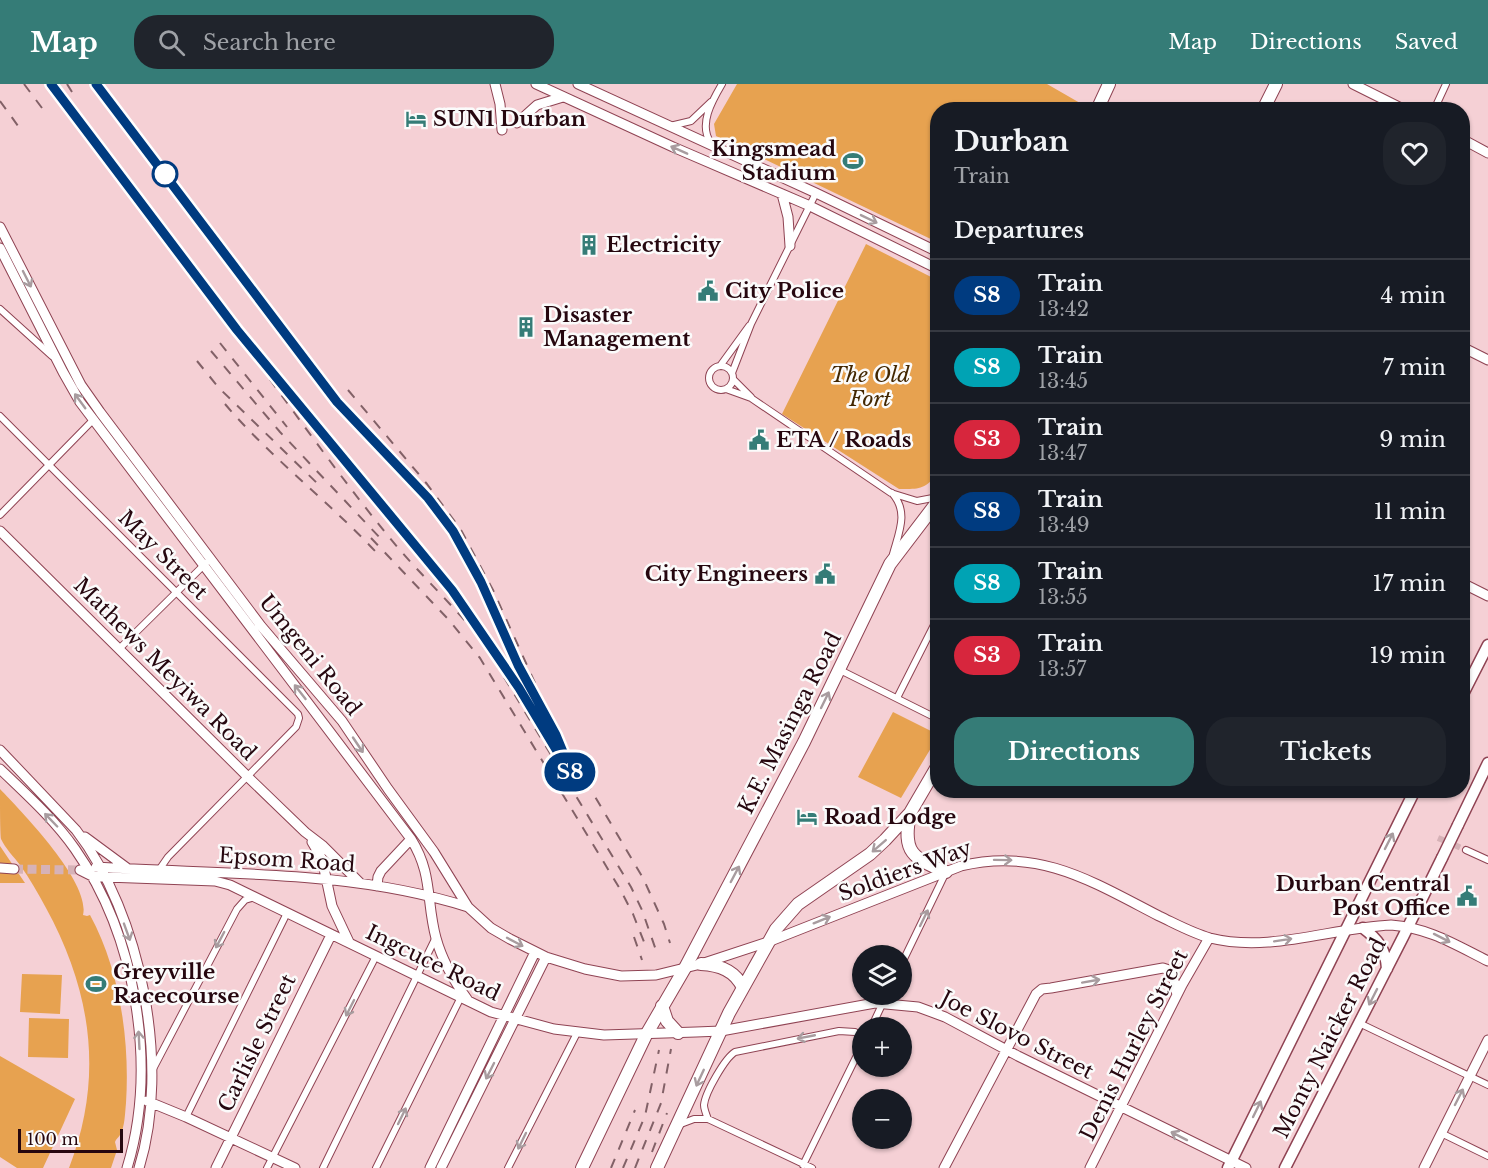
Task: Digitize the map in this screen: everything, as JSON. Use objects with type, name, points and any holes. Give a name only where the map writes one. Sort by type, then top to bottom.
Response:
[{"type":"highway","points":[[1101,102],[1109,84]]},
{"type":"highway","points":[[1267,102],[1276,84]]},
{"type":"highway","name":"K.E. Masinga Road","points":[[685,968],[804,742],[890,564],[930,511]]},
{"type":"highway","points":[[657,1168],[742,988],[776,929],[798,904],[876,849],[910,813],[930,779]]},
{"type":"highway","points":[[910,813],[906,836],[912,854],[922,862],[946,872]]},
{"type":"highway","points":[[701,964],[726,969],[740,981],[742,988]]},
{"type":"highway","points":[[582,1168],[646,1035],[685,968]]},
{"type":"highway","points":[[662,1006],[667,1021],[678,1033]]},
{"type":"main road","points":[[495,84],[500,104],[502,130]]},
{"type":"main road","points":[[536,84],[810,206],[930,265]]},
{"type":"main road","points":[[578,84],[930,248]]},
{"type":"main road","points":[[1353,84],[1389,102]]},
{"type":"main road","points":[[517,123],[537,105],[563,97]]},
{"type":"main road","points":[[1470,143],[1488,153]]},
{"type":"main road","points":[[782,194],[788,217],[790,246]]},
{"type":"main road","name":"Umgeni Road","points":[[0,227],[81,384],[207,562]]},
{"type":"main road","name":"Umgeni Road","points":[[0,248],[4,265],[70,387],[239,604],[411,839],[423,862],[436,938],[449,971],[465,999]]},
{"type":"main road","points":[[1470,351],[1488,360]]},
{"type":"main road","name":"Mathews Meyiwa Road","points":[[0,531],[248,777],[360,883]]},
{"type":"main road","points":[[1470,587],[1488,596]]},
{"type":"main road","name":"Umgeni Road","points":[[257,629],[342,722],[434,852],[468,908],[491,928],[546,957],[574,966],[621,976],[656,975],[685,968]]},
{"type":"main road","points":[[1470,680],[1488,645]]},
{"type":"main road","points":[[330,730],[342,722]]},
{"type":"main road","points":[[0,750],[76,830],[117,862],[129,868]]},
{"type":"main road","points":[[12,762],[1,770],[54,822],[81,868],[92,876],[112,918],[129,969],[137,1016],[139,1099],[135,1134],[127,1168]]},
{"type":"main road","name":"Monty Naicker Road","points":[[1285,1168],[1409,927],[1488,763]]},
{"type":"main road","points":[[1230,1165],[1411,798]]},
{"type":"main road","points":[[76,830],[106,877],[138,965],[144,992],[151,1072],[151,1103],[139,1168]]},
{"type":"main road","name":"Mathews Meyiwa Road","points":[[305,832],[322,859],[332,906],[349,942]]},
{"type":"main road","points":[[377,886],[379,874],[411,839]]},
{"type":"main road","name":"Soldiers Way","points":[[685,968],[768,942],[965,865],[990,860],[1047,865],[1077,875],[1209,938],[1258,944],[1391,925],[1432,933],[1488,961]]},
{"type":"main road","points":[[0,868],[14,869]]},
{"type":"main road","name":"Epsom Road","points":[[81,868],[129,868],[360,883],[430,897],[468,908]]},
{"type":"main road","name":"Epsom Road","points":[[92,876],[215,881]]},
{"type":"main road","name":"Ingcuce Road","points":[[215,881],[231,885],[465,999],[505,1016],[577,1033],[646,1035],[678,1033]]},
{"type":"main road","points":[[1363,928],[1383,948],[1387,969]]},
{"type":"main road","name":"Carlisle Street","points":[[216,1168],[331,934]]},
{"type":"main road","name":"Denis Hurley Street","points":[[1090,1168],[1177,995],[1209,938]]},
{"type":"main road","points":[[430,1168],[445,1149],[473,1092],[505,1016],[536,952]]},
{"type":"main road","points":[[473,1092],[516,1019],[546,957]]},
{"type":"main road","points":[[944,1168],[1031,1001],[1042,989],[1163,968],[1172,971],[1177,995]]},
{"type":"main road","name":"Joe Slovo Street","points":[[721,1031],[858,1005]]},
{"type":"main road","name":"Joe Slovo Street","points":[[912,1005],[931,1011],[1230,1165],[1246,1168]]},
{"type":"main road","points":[[678,1033],[721,1031]]},
{"type":"main road","points":[[1424,1168],[1488,1040]]},
{"type":"main road","points":[[139,1099],[186,1117],[295,1168]]},
{"type":"main road","points":[[441,1168],[445,1149]]},
{"type":"street","points":[[714,146],[705,133],[713,100],[722,84]]},
{"type":"street","points":[[1438,102],[1446,84]]},
{"type":"street","points":[[669,126],[691,121],[713,100]]},
{"type":"street","points":[[726,389],[731,385],[732,376],[751,324],[816,193]]},
{"type":"street","points":[[0,309],[57,360]]},
{"type":"street","points":[[751,324],[720,366],[711,372],[709,381],[715,389],[726,389],[751,398],[891,493],[917,501],[930,498]]},
{"type":"street","points":[[720,366],[727,368],[751,398]]},
{"type":"street","name":"May Street","points":[[0,416],[293,707],[299,718],[296,727],[248,777]]},
{"type":"street","points":[[0,515],[94,419]]},
{"type":"street","points":[[890,564],[903,518],[900,505],[891,493]]},
{"type":"street","points":[[119,649],[207,562]]},
{"type":"street","points":[[897,698],[930,633]]},
{"type":"street","points":[[840,670],[930,715]]},
{"type":"street","points":[[159,870],[168,857],[248,777]]},
{"type":"street","points":[[1466,850],[1488,860]]},
{"type":"street","points":[[911,945],[946,872]]},
{"type":"street","points":[[151,1072],[233,916],[245,900],[256,897]]},
{"type":"street","points":[[186,1117],[287,913]]},
{"type":"street","points":[[323,1168],[436,938]]},
{"type":"street","points":[[267,1168],[376,956]]},
{"type":"street","points":[[376,1168],[465,999]]},
{"type":"street","points":[[1359,1023],[1488,1085]]},
{"type":"street","points":[[708,1119],[704,1105],[707,1097],[725,1060],[735,1052],[839,1031],[852,1032]]},
{"type":"street","points":[[508,1168],[577,1033]]},
{"type":"street","points":[[803,1166],[852,1066]]},
{"type":"street","points":[[678,1125],[694,1119],[708,1119],[803,1166],[812,1168]]},
{"type":"street","points":[[1441,1133],[1488,1156]]},
{"type":"green space","name":"Kingsmead Stadium","points":[[737,84],[1047,84],[1078,102],[930,102],[930,239],[716,136],[714,124]]},
{"type":"green space","name":"The Old Fort","points":[[866,244],[930,276],[929,483],[916,488],[899,489],[782,414]]},
{"type":"green space","points":[[893,712],[930,730],[930,750],[901,798],[858,777]]},
{"type":"green space","name":"Greyville Racecourse","points":[[0,789],[38,831],[66,867],[83,901],[83,915],[90,915],[100,936],[116,982],[124,1031],[127,1079],[124,1124],[115,1142],[117,1150],[111,1168],[69,1168],[80,1134],[87,1101],[88,1036],[83,1003],[62,940],[46,908],[1,839]]},
{"type":"green space","points":[[0,846],[25,883],[0,883]]},
{"type":"green space","points":[[22,974],[62,975],[60,1014],[20,1012]]},
{"type":"green space","points":[[29,1018],[69,1019],[68,1058],[28,1057]]},
{"type":"green space","points":[[0,1056],[75,1099],[43,1168],[17,1168],[0,1157]]},
{"type":"tunnel","points":[[1438,838],[1466,850]]},
{"type":"tunnel","points":[[14,869],[76,870]]},
{"type":"railway","points":[[24,84],[45,112]]},
{"type":"railway","points":[[51,84],[62,99]]},
{"type":"railway","points":[[67,84],[72,92]]},
{"type":"railway","points":[[0,101],[21,130]]},
{"type":"railway","points":[[234,331],[369,512],[484,644],[631,887],[642,910],[658,956]]},
{"type":"railway","points":[[220,343],[287,427]]},
{"type":"railway","points":[[211,351],[280,432],[382,540]]},
{"type":"railway","points":[[197,361],[219,388],[319,485]]},
{"type":"railway","points":[[348,390],[427,484],[461,530],[493,590],[558,734],[643,878],[670,943]]},
{"type":"railway","points":[[333,395],[350,416],[427,496]]},
{"type":"railway","points":[[293,397],[418,548],[466,611]]},
{"type":"railway","points":[[225,404],[261,442],[375,551]]},
{"type":"railway","points":[[371,538],[449,620],[480,658],[620,889],[646,947]]},
{"type":"railway","points":[[487,635],[519,680]]},
{"type":"railway","points":[[524,688],[538,715]]},
{"type":"railway","points":[[634,937],[642,960]]},
{"type":"railway","points":[[635,1168],[661,1103],[671,1049]]},
{"type":"railway","points":[[623,1168],[645,1116],[659,1050]]},
{"type":"railway","points":[[611,1168],[635,1110]]},
{"type":"railway","points":[[652,1152],[667,1113]]},
{"type":"train","name":"S8","points":[[51,84],[237,330],[452,590],[519,688],[575,781],[556,735],[513,656],[481,582],[453,531],[428,498],[337,402],[96,84]]},
{"type":"place","name":"SUN1 Durban","points":[[416,119]]},
{"type":"place","name":"Kingsmead Stadium","points":[[853,161]]},
{"type":"place","name":"Electricity","points":[[589,245]]},
{"type":"place","name":"City Police","points":[[708,291]]},
{"type":"place","name":"Disaster Management","points":[[526,327]]},
{"type":"place","name":"ETA / Roads","points":[[759,440]]},
{"type":"place","name":"City Engineers","points":[[825,574]]},
{"type":"place","name":"Road Lodge","points":[[807,817]]},
{"type":"place","name":"Durban Central Post Office","points":[[1467,896]]},
{"type":"place","name":"Greyville Racecourse","points":[[96,984]]}]
